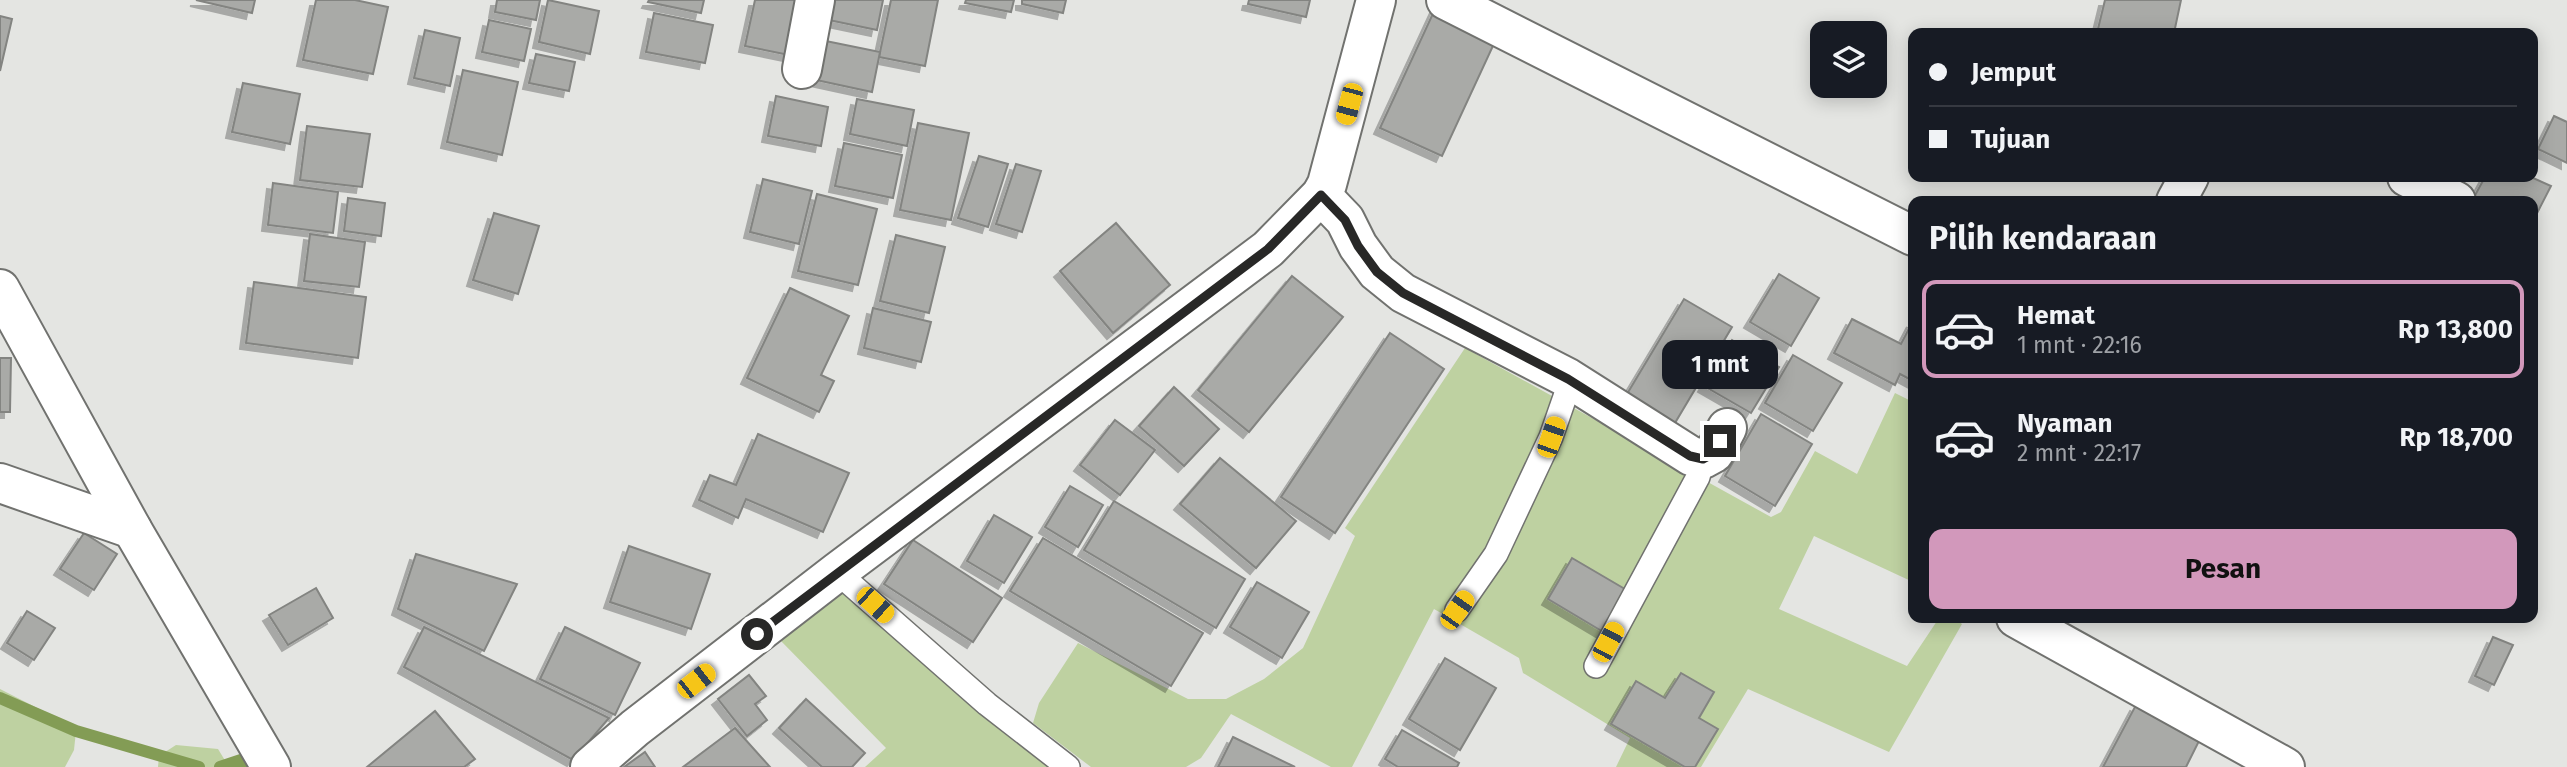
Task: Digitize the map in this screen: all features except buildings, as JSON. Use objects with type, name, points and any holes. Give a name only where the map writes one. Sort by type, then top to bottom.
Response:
[{"type":"street","points":[[802,69],[815,0]]},
{"type":"street","points":[[590,767],[635,728],[837,572],[1268,249],[1321,195],[1327,184],[1376,0]]},
{"type":"street","points":[[1446,0],[1908,233]]},
{"type":"street","points":[[2417,182],[2446,196]]},
{"type":"street","points":[[1321,195],[1345,220],[1358,246],[1377,272],[1403,293],[1568,379],[1690,456],[1703,459],[1714,453],[1727,428]]},
{"type":"street","points":[[0,289],[132,529],[271,767]]},
{"type":"street","points":[[0,483],[132,529]]},
{"type":"street","points":[[2025,623],[2285,767]]},
{"type":"lane","points":[[1457,610],[1496,554],[1551,437],[1567,391],[1568,379]]},
{"type":"lane","points":[[1596,666],[1698,477],[1703,459]]},
{"type":"lane","points":[[837,572],[987,704],[1068,767]]},
{"type":"green space","points":[[1465,348],[1771,517],[1781,512],[1815,451],[1857,474],[1895,393],[1908,400],[1908,580],[1814,536],[1779,609],[1907,666],[1936,623],[1962,624],[1889,752],[1748,689],[1701,767],[1616,767],[1630,738],[1523,673],[1519,658],[1434,609],[1352,767],[1331,767],[1231,714],[1201,758],[1186,767],[1091,767],[1033,723],[1039,703],[1078,643],[1188,699],[1226,699],[1264,679],[1303,648],[1355,536],[1345,528]]},
{"type":"green space","points":[[838,590],[1048,767],[865,767],[886,748],[781,641]]},
{"type":"green space","points":[[0,689],[76,731],[74,750],[65,767],[0,767]]},
{"type":"green space","points":[[176,745],[218,749],[229,767],[158,767],[159,756]]},
{"type":"waterway","points":[[0,698],[76,731],[199,767]]},
{"type":"waterway","points":[[220,767],[241,760],[245,767]]},
{"type":"route","points":[[757,634],[1268,249],[1321,195],[1345,220],[1358,246],[1377,272],[1403,293],[1568,379],[1690,456],[1703,459],[1714,453],[1720,441]]}]
